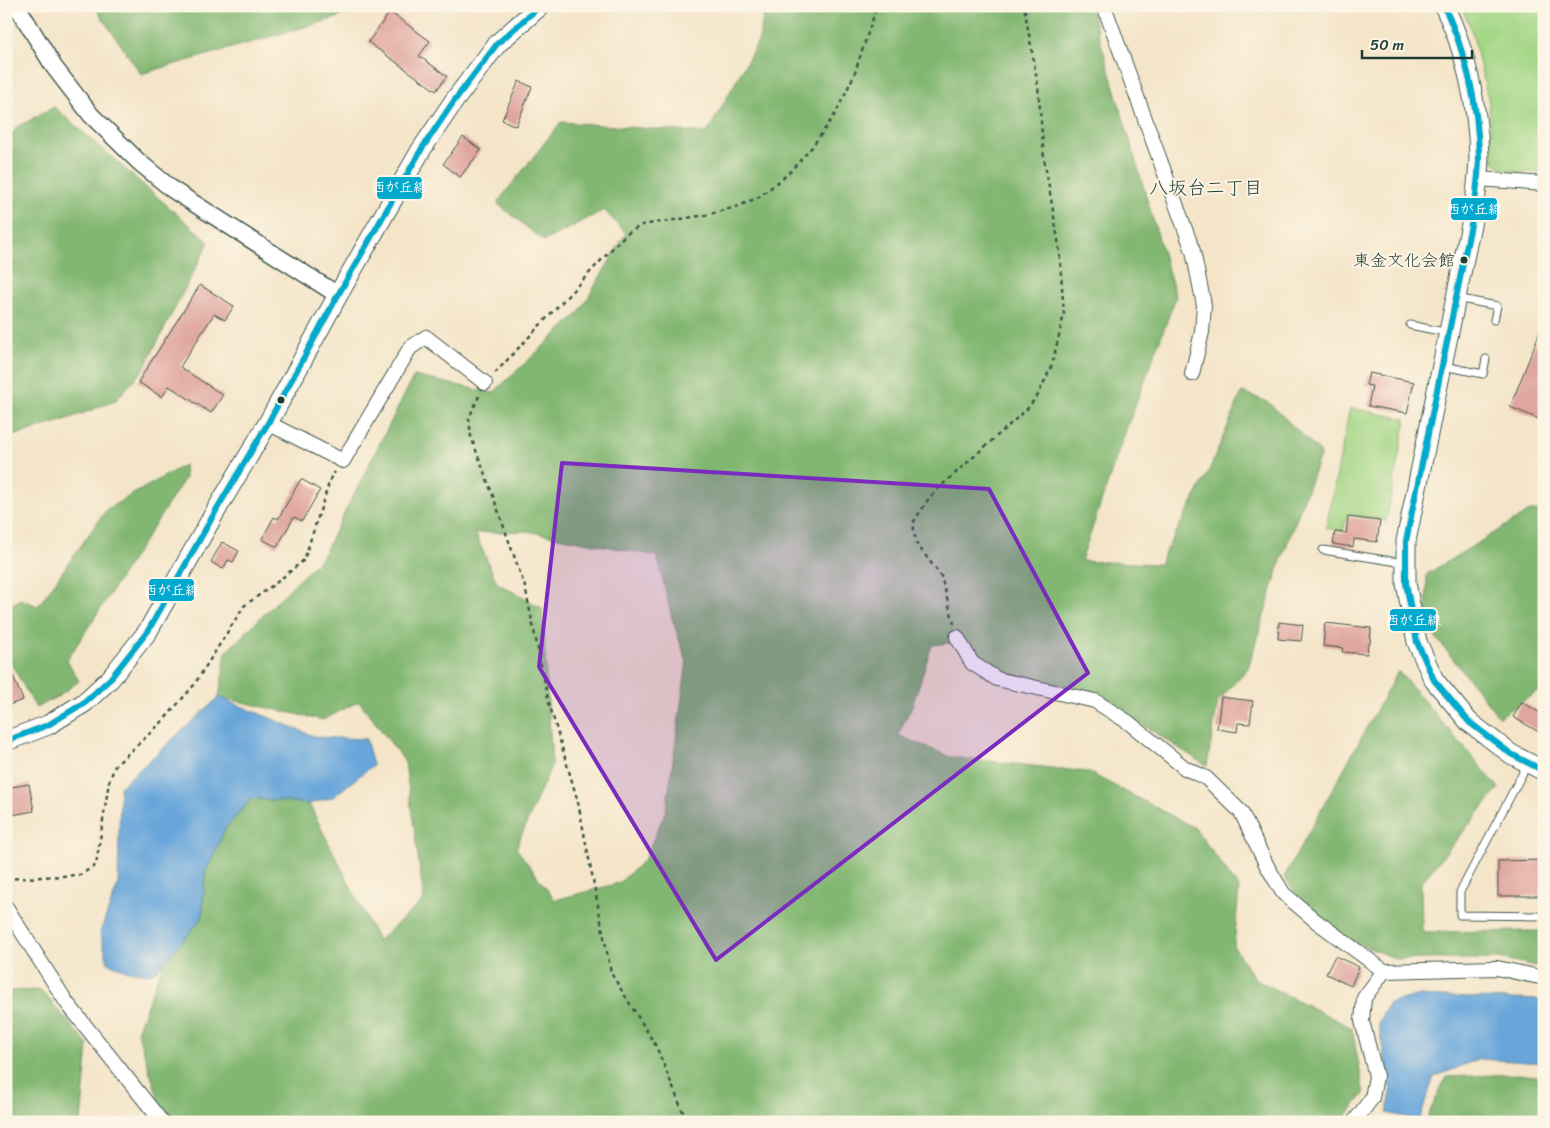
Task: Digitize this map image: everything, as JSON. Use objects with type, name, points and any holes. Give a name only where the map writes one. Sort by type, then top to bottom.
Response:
[{"type":"main road","points":[[6,741],[48,725],[84,703],[110,679],[131,655],[148,631],[268,423],[420,150],[497,44],[540,6]]},
{"type":"main road","points":[[1444,6],[1453,25],[1470,83],[1478,140],[1478,178],[1474,210],[1406,540],[1406,583],[1417,642],[1434,680],[1469,722],[1511,754],[1536,767]]},
{"type":"street","points":[[17,6],[54,67],[91,115],[139,162],[173,190],[338,295]]},
{"type":"street","points":[[1104,6],[1193,250],[1204,305],[1202,332],[1192,374]]},
{"type":"street","points":[[1478,178],[1544,184]]},
{"type":"street","points":[[268,423],[343,461],[410,348],[426,337],[485,383]]},
{"type":"street","points":[[957,637],[972,663],[997,679],[1095,701],[1128,722],[1185,768],[1206,778],[1241,812],[1267,866],[1283,893],[1316,921],[1384,971],[1497,968],[1544,978]]},
{"type":"street","points":[[6,907],[67,1003],[162,1122]]},
{"type":"street","points":[[1354,1122],[1372,1098],[1376,1076],[1362,1021],[1364,998],[1384,971]]},
{"type":"lane","points":[[1456,298],[1497,306],[1494,320]]},
{"type":"lane","points":[[1410,325],[1449,333]]},
{"type":"lane","points":[[1442,366],[1483,374],[1486,359]]},
{"type":"lane","points":[[1323,550],[1406,564]]},
{"type":"lane","points":[[1536,767],[1460,892],[1460,915],[1544,916]]},
{"type":"path","points":[[687,1122],[656,1046],[612,973],[578,802],[549,703],[525,588],[471,437],[469,418],[485,383],[626,234],[642,225],[706,215],[739,206],[758,196],[788,174],[812,147],[836,112],[854,76],[877,6]]},
{"type":"path","points":[[957,637],[941,576],[916,543],[913,523],[929,498],[1027,409],[1038,395],[1052,365],[1064,314],[1059,246],[1044,158],[1038,86],[1024,6]]},
{"type":"path","points":[[6,879],[80,874],[96,865],[109,782],[115,766],[164,720],[194,685],[244,606],[304,560],[331,477],[343,461]]},
{"type":"highlighted area","points":[[562,463],[989,489],[1088,673],[716,960],[539,667]]},
{"type":"green space","points":[[94,6],[361,6],[336,18],[141,74]]},
{"type":"green space","points":[[765,6],[1090,6],[1176,297],[1123,438],[1081,561],[1159,564],[1208,473],[1242,392],[1268,402],[1321,453],[1280,563],[1248,668],[1218,701],[1207,766],[1090,691],[1002,674],[980,660],[964,641],[932,645],[912,706],[898,735],[950,757],[1088,772],[1195,828],[1239,888],[1234,947],[1255,979],[1352,1028],[1364,1094],[1341,1122],[151,1122],[158,1097],[137,1031],[163,964],[202,918],[205,873],[225,829],[252,798],[309,804],[378,941],[424,900],[405,762],[359,701],[323,720],[219,697],[226,652],[322,557],[414,376],[493,393],[579,313],[626,233],[604,210],[544,241],[497,203],[561,122],[707,133],[759,40]],"holes":[[[527,531],[657,556],[672,618],[687,662],[666,811],[644,860],[619,883],[555,900],[516,848],[552,764],[542,608],[497,583],[475,533]]]},
{"type":"green space","points":[[1461,6],[1544,6],[1544,172],[1505,172],[1493,161],[1489,102],[1471,28]]},
{"type":"green space","points":[[54,107],[209,242],[143,370],[115,401],[65,420],[6,438],[6,144],[17,127]]},
{"type":"green space","points":[[1350,408],[1406,419],[1386,521],[1347,514],[1343,531],[1326,528]]},
{"type":"green space","points":[[184,465],[185,478],[67,660],[79,681],[59,696],[36,708],[8,658],[6,658],[6,609],[20,599],[38,606],[107,509]]},
{"type":"green space","points":[[1530,511],[1544,511],[1544,692],[1538,691],[1499,717],[1426,625],[1427,574]]},
{"type":"green space","points":[[1398,671],[1499,788],[1421,883],[1422,932],[1544,931],[1544,968],[1504,959],[1397,959],[1321,929],[1284,877]]},
{"type":"green space","points":[[41,990],[88,1045],[81,1122],[6,1122],[6,991]]},
{"type":"green space","points":[[1518,1074],[1544,1077],[1544,1122],[1425,1122],[1446,1077]]},
{"type":"water","points":[[219,697],[316,737],[366,739],[373,765],[333,797],[309,804],[252,798],[225,829],[205,873],[202,918],[163,964],[151,974],[129,971],[108,963],[100,932],[118,885],[120,787]]},
{"type":"water","points":[[1415,996],[1544,1000],[1544,1063],[1479,1059],[1434,1077],[1419,1120],[1387,1113],[1391,1092],[1378,1023],[1389,1003]]},
{"type":"building","points":[[390,12],[430,41],[419,56],[447,76],[436,91],[368,42]]},
{"type":"building","points":[[519,81],[532,87],[516,126],[502,120]]},
{"type":"building","points":[[463,137],[481,150],[460,177],[443,164]]},
{"type":"building","points":[[200,285],[234,306],[225,320],[214,314],[180,367],[223,395],[211,413],[169,386],[162,397],[138,382]]},
{"type":"building","points":[[1544,324],[1544,421],[1510,407]]},
{"type":"building","points":[[1369,373],[1414,382],[1407,413],[1368,406],[1372,386],[1366,385]]},
{"type":"building","points":[[301,479],[320,490],[302,521],[294,517],[277,547],[262,539],[274,517],[278,519]]},
{"type":"building","points":[[1348,517],[1380,521],[1377,542],[1354,539],[1353,547],[1333,544],[1335,532],[1346,533]]},
{"type":"building","points":[[222,542],[239,551],[233,562],[228,560],[223,569],[211,562]]},
{"type":"building","points":[[1279,622],[1303,625],[1301,641],[1278,639]]},
{"type":"building","points":[[1325,623],[1371,628],[1367,654],[1342,652],[1343,648],[1323,646]]},
{"type":"building","points":[[6,659],[23,700],[6,706]]},
{"type":"building","points":[[1221,697],[1253,701],[1250,724],[1238,723],[1237,732],[1217,729]]},
{"type":"building","points":[[1522,702],[1544,715],[1544,735],[1513,717]]},
{"type":"building","points":[[29,784],[34,811],[6,816],[6,788]]},
{"type":"building","points":[[1544,860],[1544,896],[1498,896],[1498,861]]},
{"type":"building","points":[[1335,956],[1359,967],[1351,986],[1326,974]]},
{"type":"transit line","name":"西が丘線","points":[[6,741],[48,725],[84,703],[110,679],[148,631],[268,423],[338,295],[421,150],[454,101],[497,44],[540,6]]},
{"type":"transit line","name":"西が丘線","points":[[1444,6],[1459,42],[1469,79],[1476,117],[1479,156],[1474,210],[1406,541],[1406,583],[1417,642],[1434,680],[1469,722],[1511,754],[1544,771]]},
{"type":"place","name":"東金文化会館","points":[[1464,260]]},
{"type":"district","name":"八坂台二丁目","points":[[1206,187]]}]
